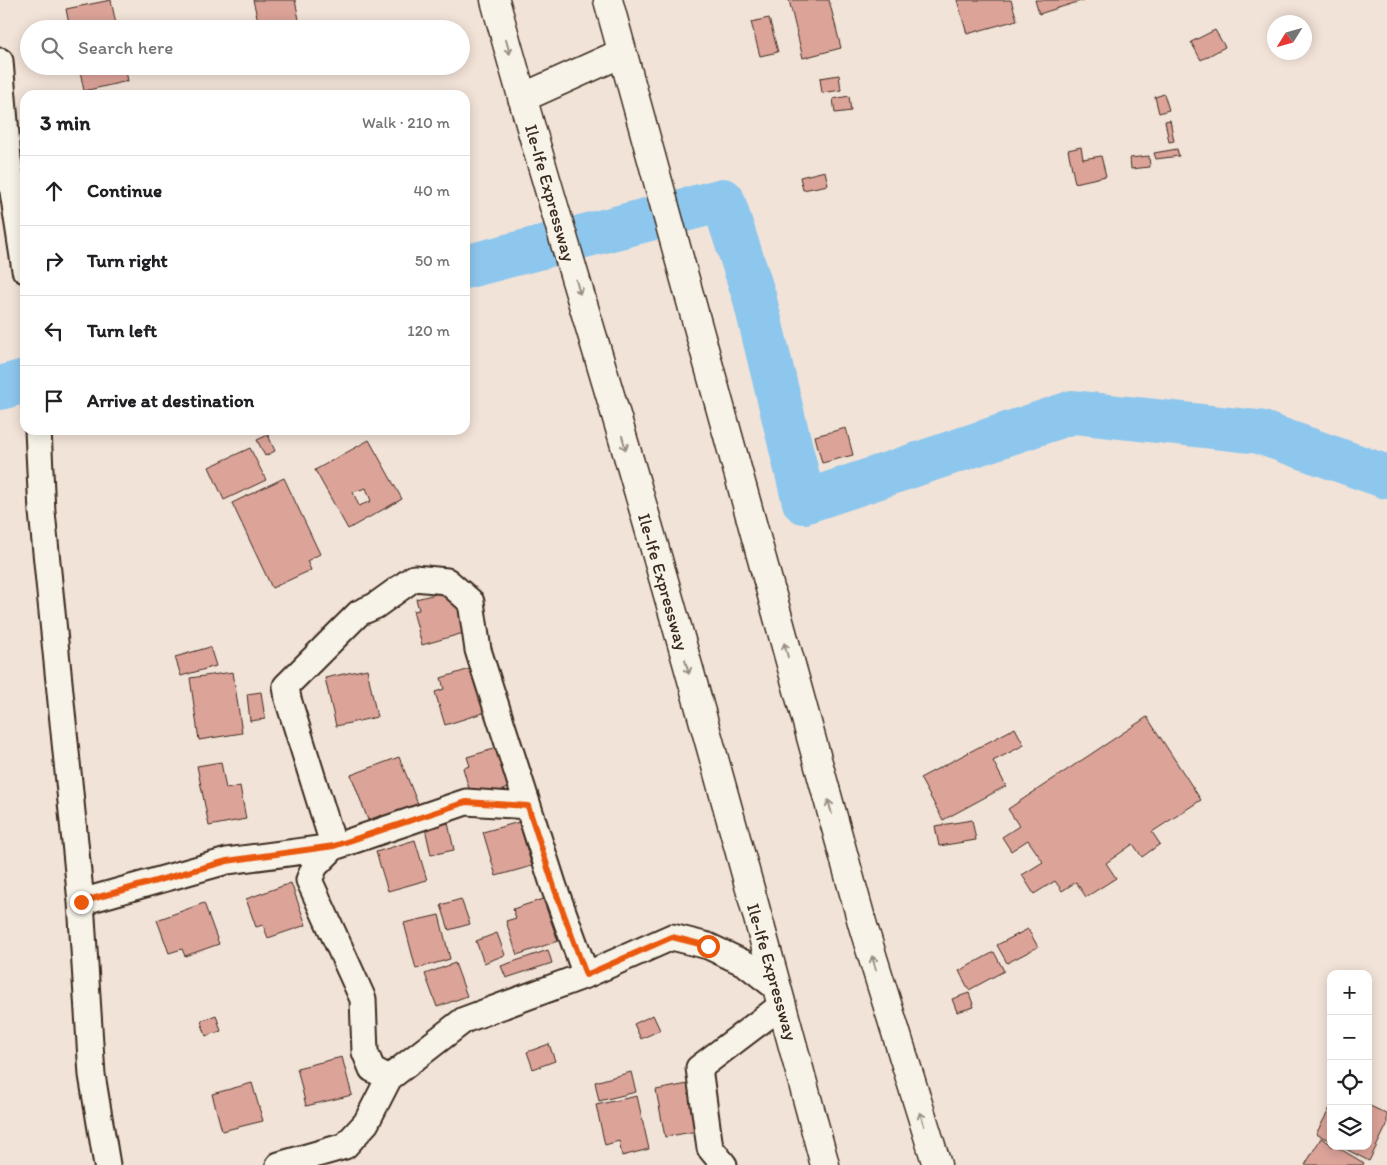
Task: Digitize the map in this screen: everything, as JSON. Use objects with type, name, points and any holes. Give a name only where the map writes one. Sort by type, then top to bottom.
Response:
[{"type":"highway","name":"Ile-Ife Expressway","points":[[496,0],[522,98],[640,498],[780,997],[825,1165]]},
{"type":"highway","points":[[608,0],[863,926],[936,1165]]},
{"type":"highway","points":[[522,98],[622,53]]},
{"type":"street","points":[[0,62],[4,159],[20,244]]},
{"type":"street","points":[[38,435],[42,512],[81,902],[92,1075],[108,1165]]},
{"type":"street","points":[[334,846],[288,699],[286,686],[359,613],[375,606],[414,578],[447,581],[471,602],[478,650],[554,887],[586,975]]},
{"type":"street","points":[[81,902],[227,861],[334,846],[466,802],[528,806]]},
{"type":"street","points":[[334,846],[315,866],[309,880],[363,999],[364,1052],[372,1069],[388,1078]]},
{"type":"street","points":[[279,1165],[345,1146],[366,1123],[388,1078],[464,1020],[586,975],[672,937],[708,946],[746,964],[780,997],[699,1068],[710,1148],[724,1165]]},
{"type":"building","points":[[111,0],[115,20],[68,20],[66,9]]},
{"type":"building","points":[[253,0],[295,0],[299,20],[258,20]]},
{"type":"building","points":[[789,0],[829,0],[841,48],[803,58]]},
{"type":"building","points":[[957,0],[1011,0],[1017,20],[967,34]]},
{"type":"building","points":[[1035,0],[1084,0],[1039,14]]},
{"type":"building","points":[[769,18],[778,52],[760,56],[751,22]]},
{"type":"building","points":[[1215,30],[1225,47],[1201,60],[1191,42]]},
{"type":"building","points":[[81,75],[127,75],[128,81],[84,90]]},
{"type":"building","points":[[839,75],[841,90],[822,93],[820,78]]},
{"type":"building","points":[[1164,94],[1169,110],[1159,113],[1155,97]]},
{"type":"building","points":[[849,96],[851,111],[835,113],[833,99]]},
{"type":"building","points":[[1170,120],[1174,141],[1169,142],[1165,121]]},
{"type":"building","points":[[1081,147],[1083,159],[1101,156],[1106,176],[1075,183],[1068,150]]},
{"type":"building","points":[[1177,149],[1179,156],[1156,159],[1154,153]]},
{"type":"building","points":[[1149,156],[1150,167],[1131,169],[1130,158]]},
{"type":"building","points":[[825,171],[828,185],[803,190],[800,177]]},
{"type":"building","points":[[846,428],[853,455],[822,463],[815,436]]},
{"type":"building","points":[[268,435],[275,451],[265,456],[257,440]]},
{"type":"building","points":[[369,440],[402,499],[348,529],[315,470]],"holes":[[[366,488],[371,501],[359,506],[353,492]]]},
{"type":"building","points":[[250,448],[266,480],[224,500],[209,467]]},
{"type":"building","points":[[284,478],[320,554],[307,561],[311,570],[272,588],[232,503]]},
{"type":"building","points":[[455,589],[467,632],[422,645],[413,611],[419,610],[416,599]]},
{"type":"building","points":[[210,647],[216,666],[181,676],[175,657]]},
{"type":"building","points":[[473,668],[486,712],[445,725],[435,692],[444,689],[441,678]]},
{"type":"building","points":[[367,669],[377,717],[336,726],[325,678]]},
{"type":"building","points":[[233,672],[242,733],[199,740],[190,678]]},
{"type":"building","points":[[261,692],[265,719],[250,721],[247,694]]},
{"type":"building","points":[[1147,717],[1201,800],[1152,832],[1160,844],[1142,857],[1133,844],[1106,863],[1116,878],[1086,897],[1076,882],[1062,891],[1055,881],[1034,894],[1022,875],[1043,862],[1028,840],[1011,851],[1002,837],[1019,826],[1008,809]]},
{"type":"building","points":[[1015,728],[1024,745],[993,761],[1006,786],[943,820],[920,778]]},
{"type":"building","points":[[497,748],[509,788],[472,799],[463,768],[470,766],[467,757]]},
{"type":"building","points":[[399,757],[420,809],[385,823],[382,815],[368,820],[351,775]]},
{"type":"building","points":[[221,762],[226,789],[240,786],[246,819],[209,826],[197,766]]},
{"type":"building","points":[[972,820],[976,840],[939,846],[935,826]]},
{"type":"building","points":[[519,822],[532,866],[496,876],[483,832]]},
{"type":"building","points":[[448,823],[454,850],[431,855],[425,828]]},
{"type":"building","points":[[415,840],[427,880],[388,891],[376,852]]},
{"type":"building","points":[[291,883],[306,925],[268,938],[263,925],[256,927],[246,899]]},
{"type":"building","points":[[461,899],[470,924],[449,930],[441,905]]},
{"type":"building","points":[[543,899],[558,941],[517,955],[506,921],[516,918],[513,909]]},
{"type":"building","points":[[204,903],[219,944],[185,956],[182,949],[169,953],[157,920]]},
{"type":"building","points":[[439,915],[450,959],[416,969],[404,923]]},
{"type":"building","points":[[1028,929],[1038,947],[1007,963],[997,945]]},
{"type":"building","points":[[497,933],[505,955],[484,963],[476,941]]},
{"type":"building","points":[[548,950],[552,963],[506,978],[501,966]]},
{"type":"building","points":[[994,952],[1004,971],[969,990],[959,971]]},
{"type":"building","points":[[455,963],[467,996],[437,1007],[425,974]]},
{"type":"building","points":[[969,993],[974,1007],[957,1012],[952,999]]},
{"type":"building","points":[[216,1015],[221,1031],[206,1036],[201,1021]]},
{"type":"building","points":[[653,1015],[660,1030],[641,1039],[634,1024]]},
{"type":"building","points":[[549,1044],[555,1061],[533,1069],[527,1052]]},
{"type":"building","points":[[342,1057],[352,1095],[306,1106],[297,1068]]},
{"type":"building","points":[[631,1072],[636,1092],[599,1101],[595,1082]]},
{"type":"building","points":[[252,1083],[263,1121],[222,1131],[212,1094]]},
{"type":"building","points":[[693,1083],[702,1130],[665,1137],[656,1090]]},
{"type":"building","points":[[637,1096],[649,1149],[622,1156],[619,1141],[605,1145],[596,1105]]},
{"type":"building","points":[[1372,1107],[1387,1114],[1387,1125],[1369,1161],[1348,1150],[1372,1150]]},
{"type":"building","points":[[1327,1113],[1327,1139],[1316,1134]]},
{"type":"building","points":[[1321,1138],[1327,1142],[1327,1150],[1342,1150],[1364,1163],[1363,1165],[1305,1165]]},
{"type":"waterway","points":[[470,266],[723,200],[754,296],[804,502],[1073,412],[1259,432],[1387,477]]},
{"type":"waterway","points":[[0,388],[20,382]]},
{"type":"route","points":[[81,902],[227,861],[334,846],[466,802],[528,806],[554,887],[586,975],[672,937],[708,946]]}]
